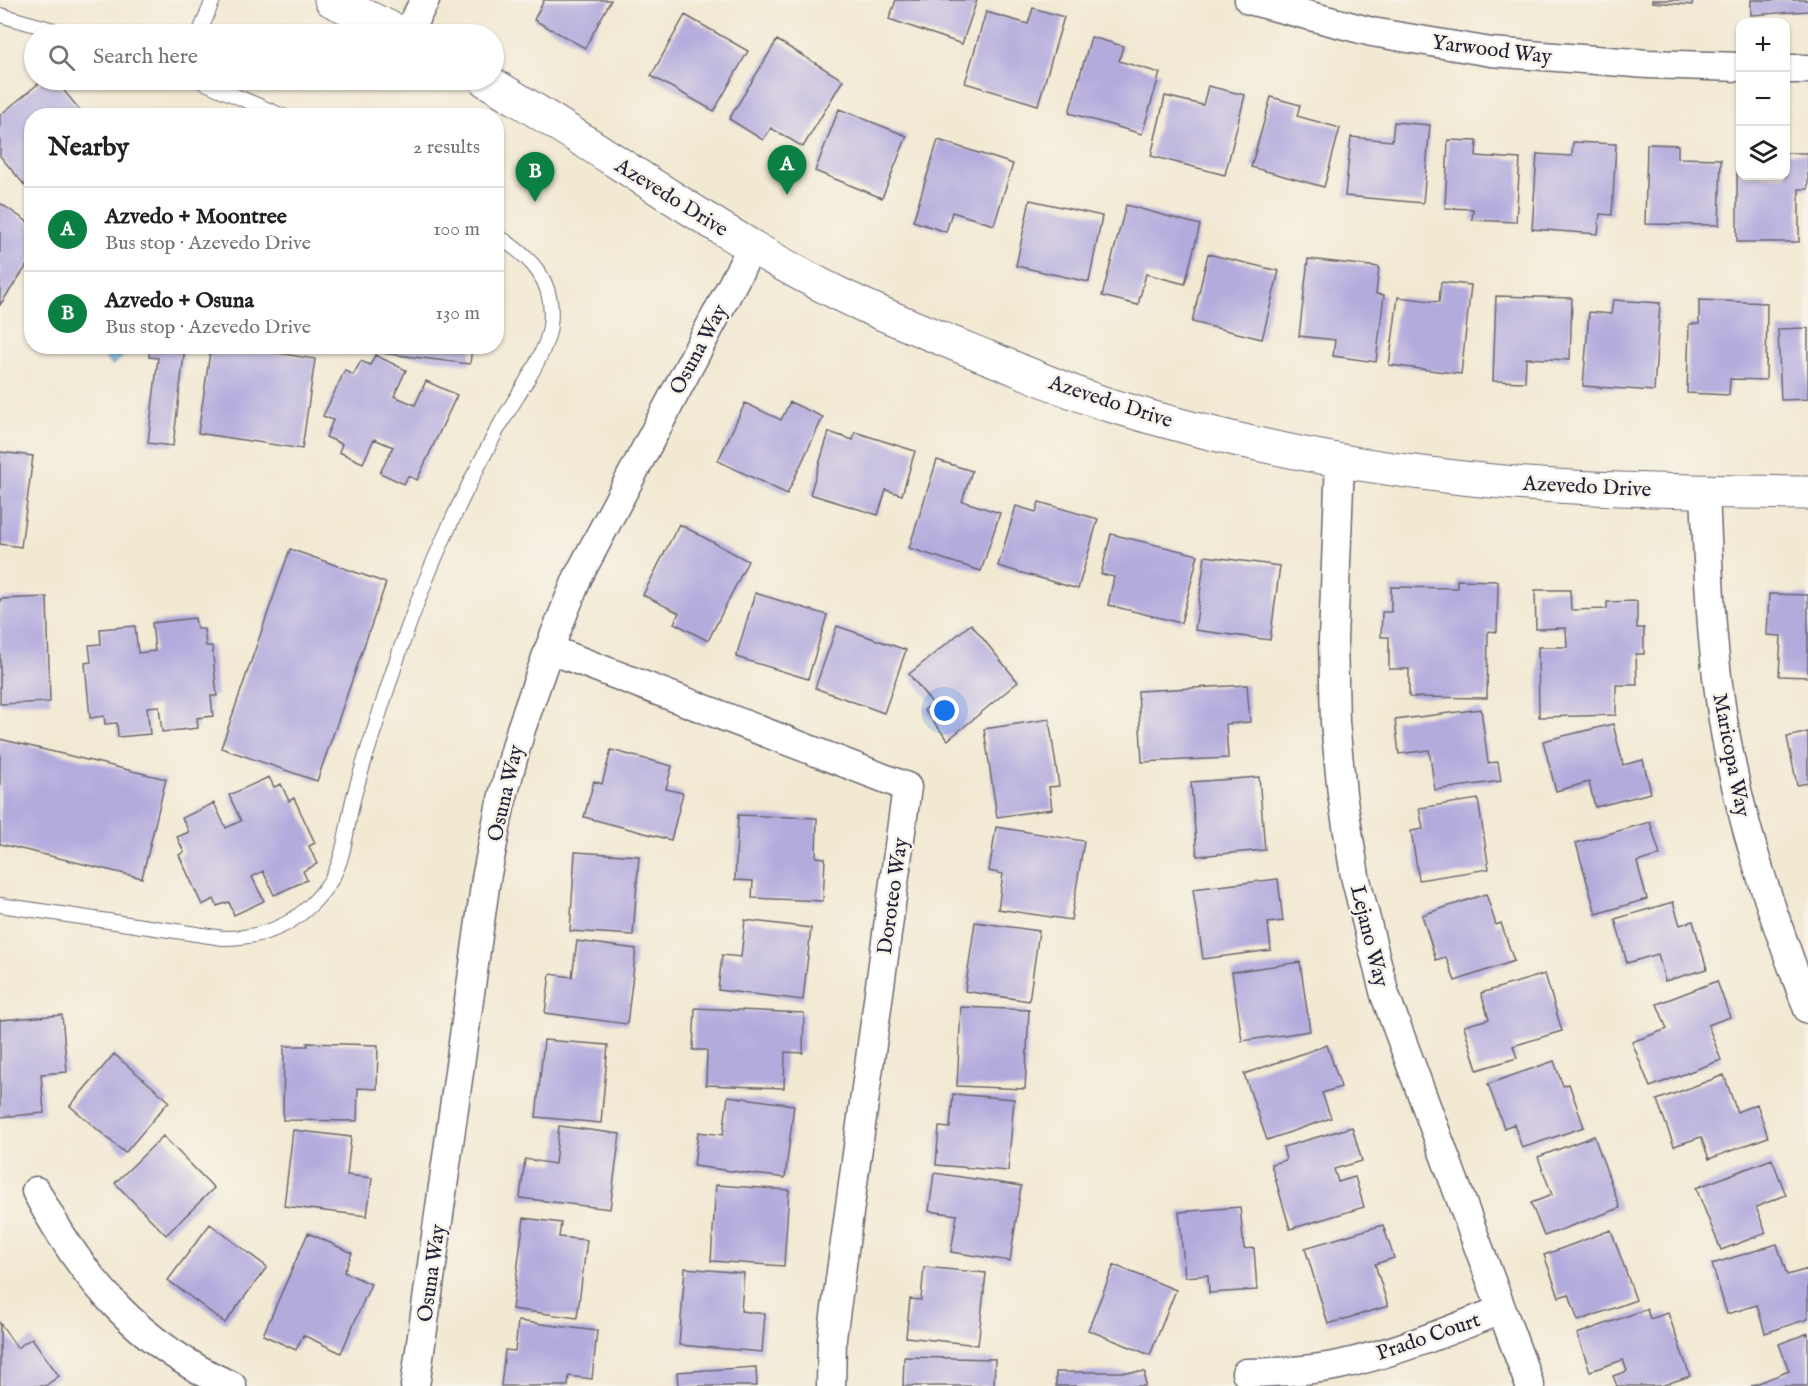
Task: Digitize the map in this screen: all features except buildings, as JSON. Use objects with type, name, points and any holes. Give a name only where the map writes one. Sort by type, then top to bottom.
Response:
[{"type":"street","points":[[332,0],[384,24]]},
{"type":"street","points":[[411,24],[425,0]]},
{"type":"street","name":"Yarwood Way","points":[[1249,0],[1372,32],[1491,52],[1648,64],[1736,67]]},
{"type":"street","points":[[1790,69],[1808,69]]},
{"type":"street","name":"Azevedo Drive","points":[[503,90],[645,182],[752,247],[838,294],[951,343],[1104,403],[1227,437],[1340,461],[1446,476],[1542,485],[1808,493]]},
{"type":"street","name":"Osuna Way","points":[[415,1386],[486,879],[500,807],[521,729],[549,649],[578,577],[752,247]]},
{"type":"street","name":"Lejano Way","points":[[1340,461],[1333,640],[1335,722],[1342,794],[1355,876],[1384,995],[1530,1386]]},
{"type":"street","name":"Maricopa Way","points":[[1705,491],[1711,621],[1720,701],[1738,794],[1758,871],[1808,1009]]},
{"type":"street","name":"Doroteo Way","points":[[549,649],[907,787],[832,1338],[831,1386]]},
{"type":"street","points":[[36,1191],[70,1250],[103,1293],[142,1331],[186,1363],[232,1386]]},
{"type":"street","name":"Prado Court","points":[[1246,1373],[1283,1372],[1338,1365],[1418,1343],[1501,1310]]},
{"type":"lane","points":[[204,24],[213,0]]},
{"type":"lane","points":[[0,15],[32,24]]},
{"type":"lane","points":[[222,90],[264,108]]},
{"type":"lane","points":[[0,905],[223,938],[245,938],[279,929],[307,910],[329,884],[342,853],[354,796],[399,653],[438,552],[495,433],[545,346],[550,327],[551,307],[543,278],[532,261],[504,239]]},
{"type":"water","points":[[103,354],[125,354],[112,365]]},
{"type":"place","name":"Azvedo + Moontree","points":[[787,195]]},
{"type":"place","name":"Azvedo + Osuna","points":[[535,202]]}]
